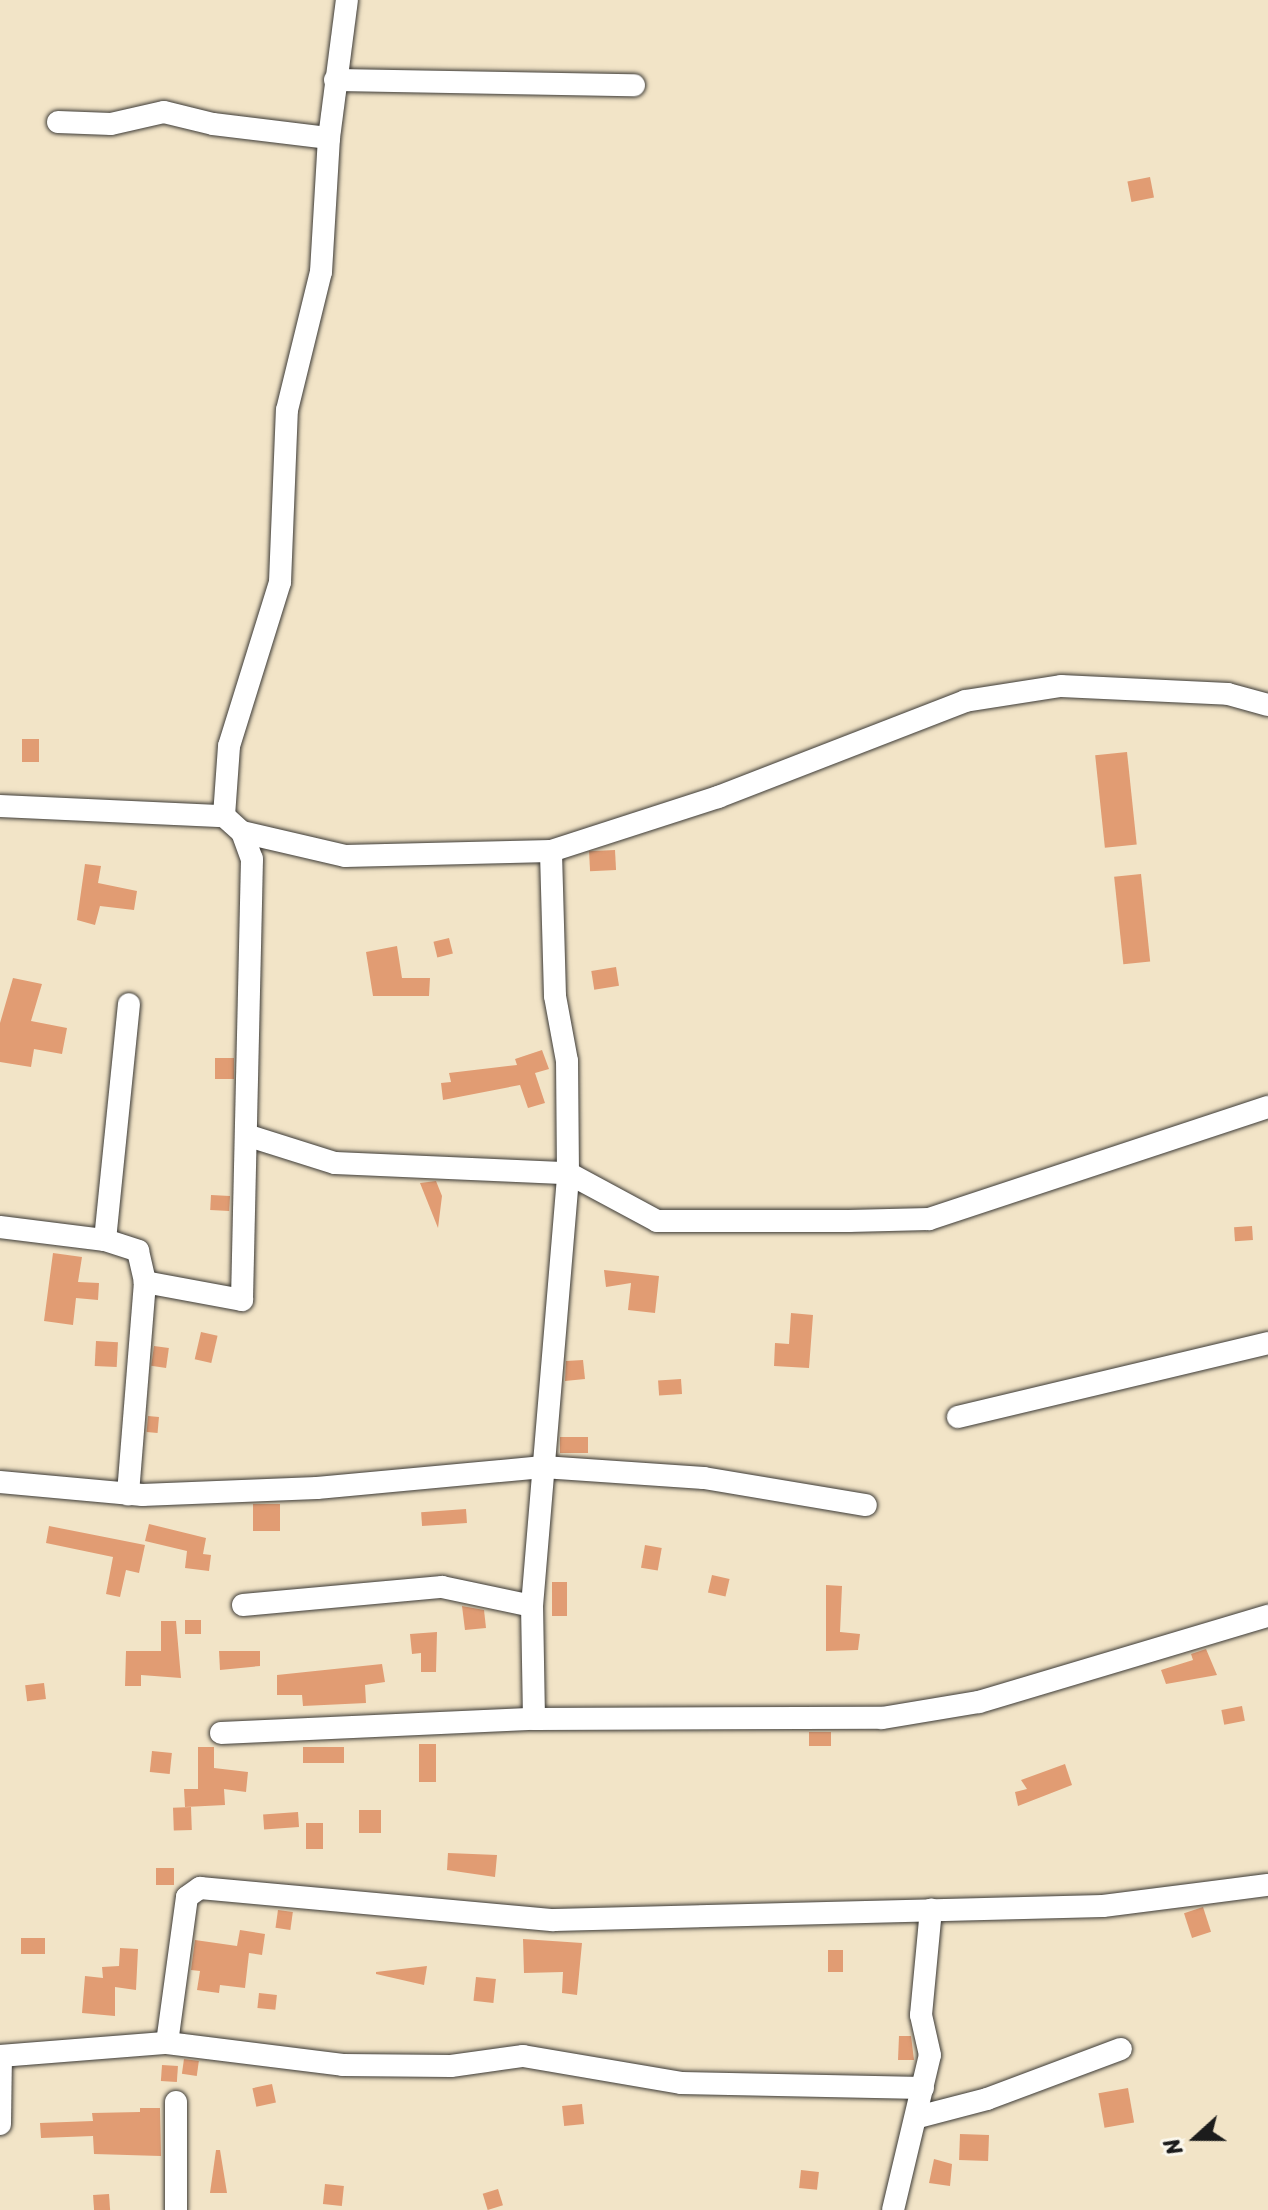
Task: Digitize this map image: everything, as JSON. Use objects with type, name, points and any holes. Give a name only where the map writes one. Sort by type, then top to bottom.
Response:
[{"type":"street","points":[[224,816],[229,746],[280,582],[287,410],[321,272],[329,138],[347,0]]},
{"type":"street","points":[[335,80],[634,85]]},
{"type":"street","points":[[58,122],[111,124],[164,112],[213,124],[329,138]]},
{"type":"street","points":[[242,832],[345,856],[551,851],[718,797],[965,701],[1061,686],[1228,694],[1268,705]]},
{"type":"street","points":[[0,806],[224,816],[242,832],[252,859],[242,1300],[145,1282]]},
{"type":"street","points":[[534,1719],[532,1606],[568,1173],[567,1061],[555,996],[551,851]]},
{"type":"street","points":[[105,1240],[129,1004]]},
{"type":"street","points":[[246,1135],[335,1163],[568,1173],[657,1221],[929,1219],[1268,1107]]},
{"type":"street","points":[[0,1227],[105,1240],[138,1251],[145,1282],[128,1494]]},
{"type":"street","points":[[958,1417],[1268,1343]]},
{"type":"street","points":[[0,1482],[128,1494],[317,1488],[543,1467],[704,1478],[866,1505]]},
{"type":"street","points":[[243,1605],[442,1587],[532,1606]]},
{"type":"street","points":[[221,1733],[534,1719],[882,1718],[979,1702],[1268,1616]]},
{"type":"street","points":[[167,2043],[187,1897],[200,1888],[554,1920],[1103,1906],[1268,1885]]},
{"type":"street","points":[[893,2210],[918,2117],[930,2055],[921,2015],[931,1909]]},
{"type":"street","points":[[0,2124],[0,2056],[167,2043],[343,2065],[451,2066],[523,2056],[681,2083],[923,2088]]},
{"type":"street","points":[[918,2117],[987,2099],[1121,2049]]},
{"type":"street","points":[[176,2102],[176,2210]]},
{"type":"building","points":[[1150,177],[1154,198],[1131,202],[1127,181]]},
{"type":"building","points":[[22,739],[39,739],[39,762],[22,762]]},
{"type":"building","points":[[1127,752],[1137,844],[1105,848],[1095,755]]},
{"type":"building","points":[[615,850],[616,870],[590,871],[589,851]]},
{"type":"building","points":[[85,864],[101,866],[98,883],[137,891],[134,910],[100,906],[95,925],[77,920]]},
{"type":"building","points":[[1141,874],[1150,962],[1123,964],[1114,877]]},
{"type":"building","points":[[449,938],[453,954],[437,957],[433,942]]},
{"type":"building","points":[[397,946],[402,978],[430,978],[429,996],[373,996],[366,952]]},
{"type":"building","points":[[616,967],[619,986],[594,990],[591,971]]},
{"type":"building","points":[[13,978],[42,984],[31,1021],[67,1028],[62,1054],[34,1049],[31,1067],[0,1062],[0,1023]]},
{"type":"building","points":[[542,1050],[549,1069],[535,1073],[545,1103],[528,1108],[520,1085],[443,1100],[441,1083],[451,1082],[449,1073],[517,1065],[515,1059]]},
{"type":"building","points":[[215,1058],[234,1058],[234,1079],[215,1079]]},
{"type":"building","points":[[436,1181],[442,1196],[438,1228],[420,1183]]},
{"type":"building","points":[[211,1195],[230,1196],[229,1211],[210,1210]]},
{"type":"building","points":[[1252,1226],[1253,1240],[1235,1241],[1234,1227]]},
{"type":"building","points":[[53,1253],[82,1257],[78,1282],[99,1283],[98,1300],[76,1298],[73,1325],[44,1321]]},
{"type":"building","points":[[604,1270],[659,1276],[655,1313],[628,1310],[631,1283],[606,1287]]},
{"type":"building","points":[[791,1313],[813,1315],[809,1368],[774,1366],[775,1343],[789,1344]]},
{"type":"building","points":[[201,1332],[218,1336],[211,1363],[195,1359]]},
{"type":"building","points":[[96,1341],[118,1342],[117,1367],[95,1366]]},
{"type":"building","points":[[154,1346],[169,1348],[166,1368],[151,1366]]},
{"type":"building","points":[[583,1360],[585,1379],[565,1381],[566,1361]]},
{"type":"building","points":[[681,1379],[682,1394],[659,1396],[658,1381]]},
{"type":"building","points":[[148,1416],[159,1417],[158,1433],[147,1432]]},
{"type":"building","points":[[560,1437],[588,1437],[588,1453],[560,1453]]},
{"type":"building","points":[[253,1504],[280,1504],[280,1531],[253,1531]]},
{"type":"building","points":[[466,1509],[467,1523],[422,1526],[421,1512]]},
{"type":"building","points":[[149,1524],[206,1538],[203,1554],[211,1555],[209,1571],[185,1568],[187,1551],[145,1541]]},
{"type":"building","points":[[49,1526],[145,1545],[139,1573],[126,1570],[120,1597],[106,1594],[113,1557],[46,1543]]},
{"type":"building","points":[[645,1545],[662,1548],[658,1571],[641,1568]]},
{"type":"building","points":[[712,1575],[730,1579],[725,1597],[708,1593]]},
{"type":"building","points":[[552,1582],[567,1582],[567,1616],[552,1616]]},
{"type":"building","points":[[826,1585],[842,1586],[840,1632],[860,1634],[858,1650],[826,1651]]},
{"type":"building","points":[[462,1606],[484,1610],[486,1628],[465,1630]]},
{"type":"building","points":[[185,1620],[201,1620],[201,1634],[185,1634]]},
{"type":"building","points":[[161,1621],[176,1621],[181,1678],[141,1675],[141,1686],[125,1686],[126,1651],[161,1651]]},
{"type":"building","points":[[437,1632],[436,1672],[421,1672],[421,1653],[412,1654],[410,1634]]},
{"type":"building","points":[[1206,1649],[1217,1675],[1166,1684],[1161,1670],[1193,1660],[1191,1654]]},
{"type":"building","points":[[219,1651],[260,1651],[260,1666],[220,1670]]},
{"type":"building","points":[[382,1664],[385,1682],[365,1685],[366,1703],[303,1706],[302,1695],[277,1695],[277,1675]]},
{"type":"building","points":[[44,1683],[46,1699],[27,1701],[25,1685]]},
{"type":"building","points":[[1242,1706],[1245,1721],[1224,1725],[1221,1710]]},
{"type":"building","points":[[809,1732],[831,1732],[831,1746],[809,1746]]},
{"type":"building","points":[[419,1744],[436,1744],[436,1782],[419,1782]]},
{"type":"building","points":[[198,1747],[214,1747],[214,1768],[248,1772],[246,1792],[224,1789],[225,1805],[185,1807],[184,1789],[198,1789]]},
{"type":"building","points":[[303,1747],[344,1747],[344,1763],[303,1763]]},
{"type":"building","points":[[152,1751],[172,1753],[170,1774],[150,1772]]},
{"type":"building","points":[[1065,1764],[1072,1785],[1018,1806],[1015,1792],[1027,1789],[1021,1780]]},
{"type":"building","points":[[191,1807],[192,1830],[174,1831],[173,1808]]},
{"type":"building","points":[[359,1810],[381,1810],[381,1833],[359,1833]]},
{"type":"building","points":[[298,1812],[299,1827],[264,1829],[263,1814]]},
{"type":"building","points":[[306,1823],[323,1823],[323,1849],[306,1849]]},
{"type":"building","points":[[448,1853],[497,1855],[495,1877],[447,1870]]},
{"type":"building","points":[[156,1868],[174,1868],[174,1885],[156,1885]]},
{"type":"building","points":[[1203,1907],[1211,1932],[1192,1938],[1184,1913]]},
{"type":"building","points":[[278,1910],[293,1912],[290,1930],[275,1928]]},
{"type":"building","points":[[240,1930],[265,1934],[262,1955],[249,1953],[245,1988],[220,1985],[219,1993],[197,1990],[200,1971],[191,1970],[195,1940],[237,1946]]},
{"type":"building","points":[[21,1938],[45,1938],[45,1954],[21,1954]]},
{"type":"building","points":[[523,1939],[582,1943],[577,1995],[562,1993],[563,1972],[524,1973]]},
{"type":"building","points":[[120,1948],[138,1949],[136,1990],[115,1987],[115,2016],[82,2013],[85,1976],[103,1978],[102,1967],[119,1966]]},
{"type":"building","points":[[828,1950],[843,1950],[843,1972],[828,1972]]},
{"type":"building","points":[[427,1966],[424,1985],[376,1974],[376,1972]]},
{"type":"building","points":[[476,1977],[496,1979],[493,2003],[473,2001]]},
{"type":"building","points":[[259,1993],[277,1995],[275,2010],[257,2008]]},
{"type":"building","points":[[899,2036],[911,2036],[914,2060],[898,2060]]},
{"type":"building","points":[[184,2059],[199,2061],[197,2076],[182,2074]]},
{"type":"building","points":[[162,2065],[178,2066],[177,2082],[161,2081]]},
{"type":"building","points":[[272,2084],[276,2103],[256,2107],[252,2088]]},
{"type":"building","points":[[1128,2088],[1134,2122],[1105,2128],[1098,2093]]},
{"type":"building","points":[[582,2104],[584,2124],[564,2126],[562,2106]]},
{"type":"building","points":[[140,2108],[160,2108],[161,2156],[94,2154],[93,2136],[41,2138],[40,2123],[93,2121],[92,2113],[140,2112]]},
{"type":"building","points":[[960,2134],[989,2135],[988,2161],[959,2160]]},
{"type":"building","points":[[216,2150],[220,2150],[227,2193],[210,2193]]},
{"type":"building","points":[[934,2159],[952,2164],[950,2186],[929,2183]]},
{"type":"building","points":[[801,2170],[819,2172],[817,2190],[799,2188]]},
{"type":"building","points":[[325,2184],[344,2186],[342,2206],[323,2204]]},
{"type":"building","points":[[498,2189],[503,2205],[488,2210],[483,2194]]},
{"type":"building","points":[[109,2194],[110,2210],[94,2210],[93,2195]]}]
